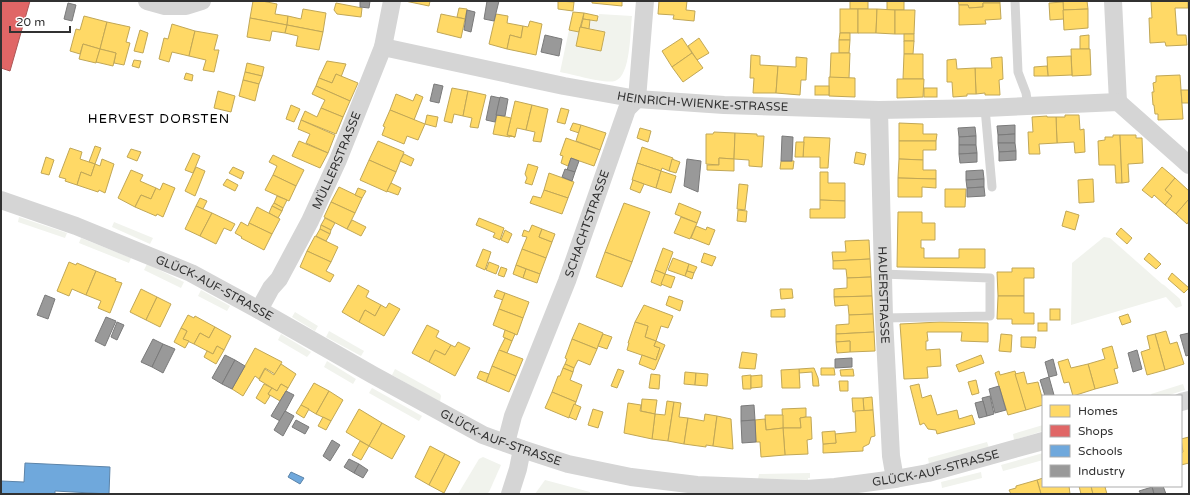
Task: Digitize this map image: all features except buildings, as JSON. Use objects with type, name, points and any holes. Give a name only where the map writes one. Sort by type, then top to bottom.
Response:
[{"type":"street","points":[[147,1],[165,6],[186,6],[202,1]]},
{"type":"street","name":"MÜLLERSTRASSE","points":[[259,310],[271,288],[279,279],[310,221],[338,160],[383,47],[392,1]]},
{"type":"street","points":[[637,99],[645,1]]},
{"type":"street","points":[[1114,1],[1118,102],[1189,165]]},
{"type":"street","name":"HEINRICH-WIENKE-STRASSE","points":[[383,47],[564,86],[637,99],[724,105],[879,110],[985,108],[1118,102]]},
{"type":"street","name":"SCHACHTSTRASSE","points":[[510,494],[518,469],[514,446],[513,416],[567,281],[627,109],[637,99]]},
{"type":"street","name":"HAUERSTRASSE","points":[[879,110],[882,274],[890,452],[895,479]]},
{"type":"street","name":"GLÜCK-AUF-STRASSE","points":[[1,200],[76,226],[191,273],[259,310],[366,372],[483,435],[568,464],[631,477],[697,485],[806,490],[835,488],[928,473],[1042,441]]},
{"type":"lane","points":[[1015,1],[1018,72],[1026,93],[1028,106]]},
{"type":"lane","points":[[985,108],[992,187]]},
{"type":"lane","points":[[882,274],[990,278],[990,316],[884,318]]},
{"type":"shaded area","points":[[599,14],[632,16],[629,52],[624,71],[620,77],[615,81],[610,82],[560,72],[569,30],[579,32],[576,46],[601,51],[606,32],[589,28],[591,21],[597,21]]},
{"type":"shaded area","points":[[19,217],[67,233],[65,238],[18,222]]},
{"type":"shaded area","points":[[114,222],[153,238],[150,244],[112,227]]},
{"type":"shaded area","points":[[1104,237],[1110,238],[1180,299],[1182,306],[1176,308],[1166,297],[1071,325],[1072,263]]},
{"type":"shaded area","points":[[81,238],[131,258],[129,263],[79,243]]},
{"type":"shaded area","points":[[147,264],[184,282],[181,288],[144,270]]},
{"type":"shaded area","points":[[201,290],[230,306],[227,311],[198,296]]},
{"type":"shaded area","points":[[295,312],[318,326],[315,331],[292,317]]},
{"type":"shaded area","points":[[329,331],[364,351],[361,356],[326,337]]},
{"type":"shaded area","points":[[281,334],[311,352],[307,357],[278,340]]},
{"type":"shaded area","points":[[327,361],[356,379],[353,384],[324,367]]},
{"type":"shaded area","points":[[395,369],[440,394],[440,402],[392,375]]},
{"type":"shaded area","points":[[1183,384],[1185,390],[1169,395],[1151,394]]},
{"type":"shaded area","points":[[372,388],[422,416],[419,421],[369,393]]},
{"type":"shaded area","points":[[1042,425],[1042,431],[1014,440],[1013,434]]},
{"type":"shaded area","points":[[987,442],[989,448],[929,464],[928,458]]},
{"type":"shaded area","points":[[1042,453],[1042,460],[1003,471],[1001,465]]},
{"type":"shaded area","points":[[483,457],[501,465],[489,492],[486,494],[458,494],[479,459]]},
{"type":"shaded area","points":[[981,472],[982,478],[942,488],[941,482]]},
{"type":"shaded area","points":[[810,473],[810,478],[808,478],[808,480],[758,479],[759,474]]},
{"type":"shaded area","points":[[545,480],[590,492],[590,494],[535,494]]},
{"type":"district","name":"HERVEST DORSTEN","points":[[159,118]]}]
